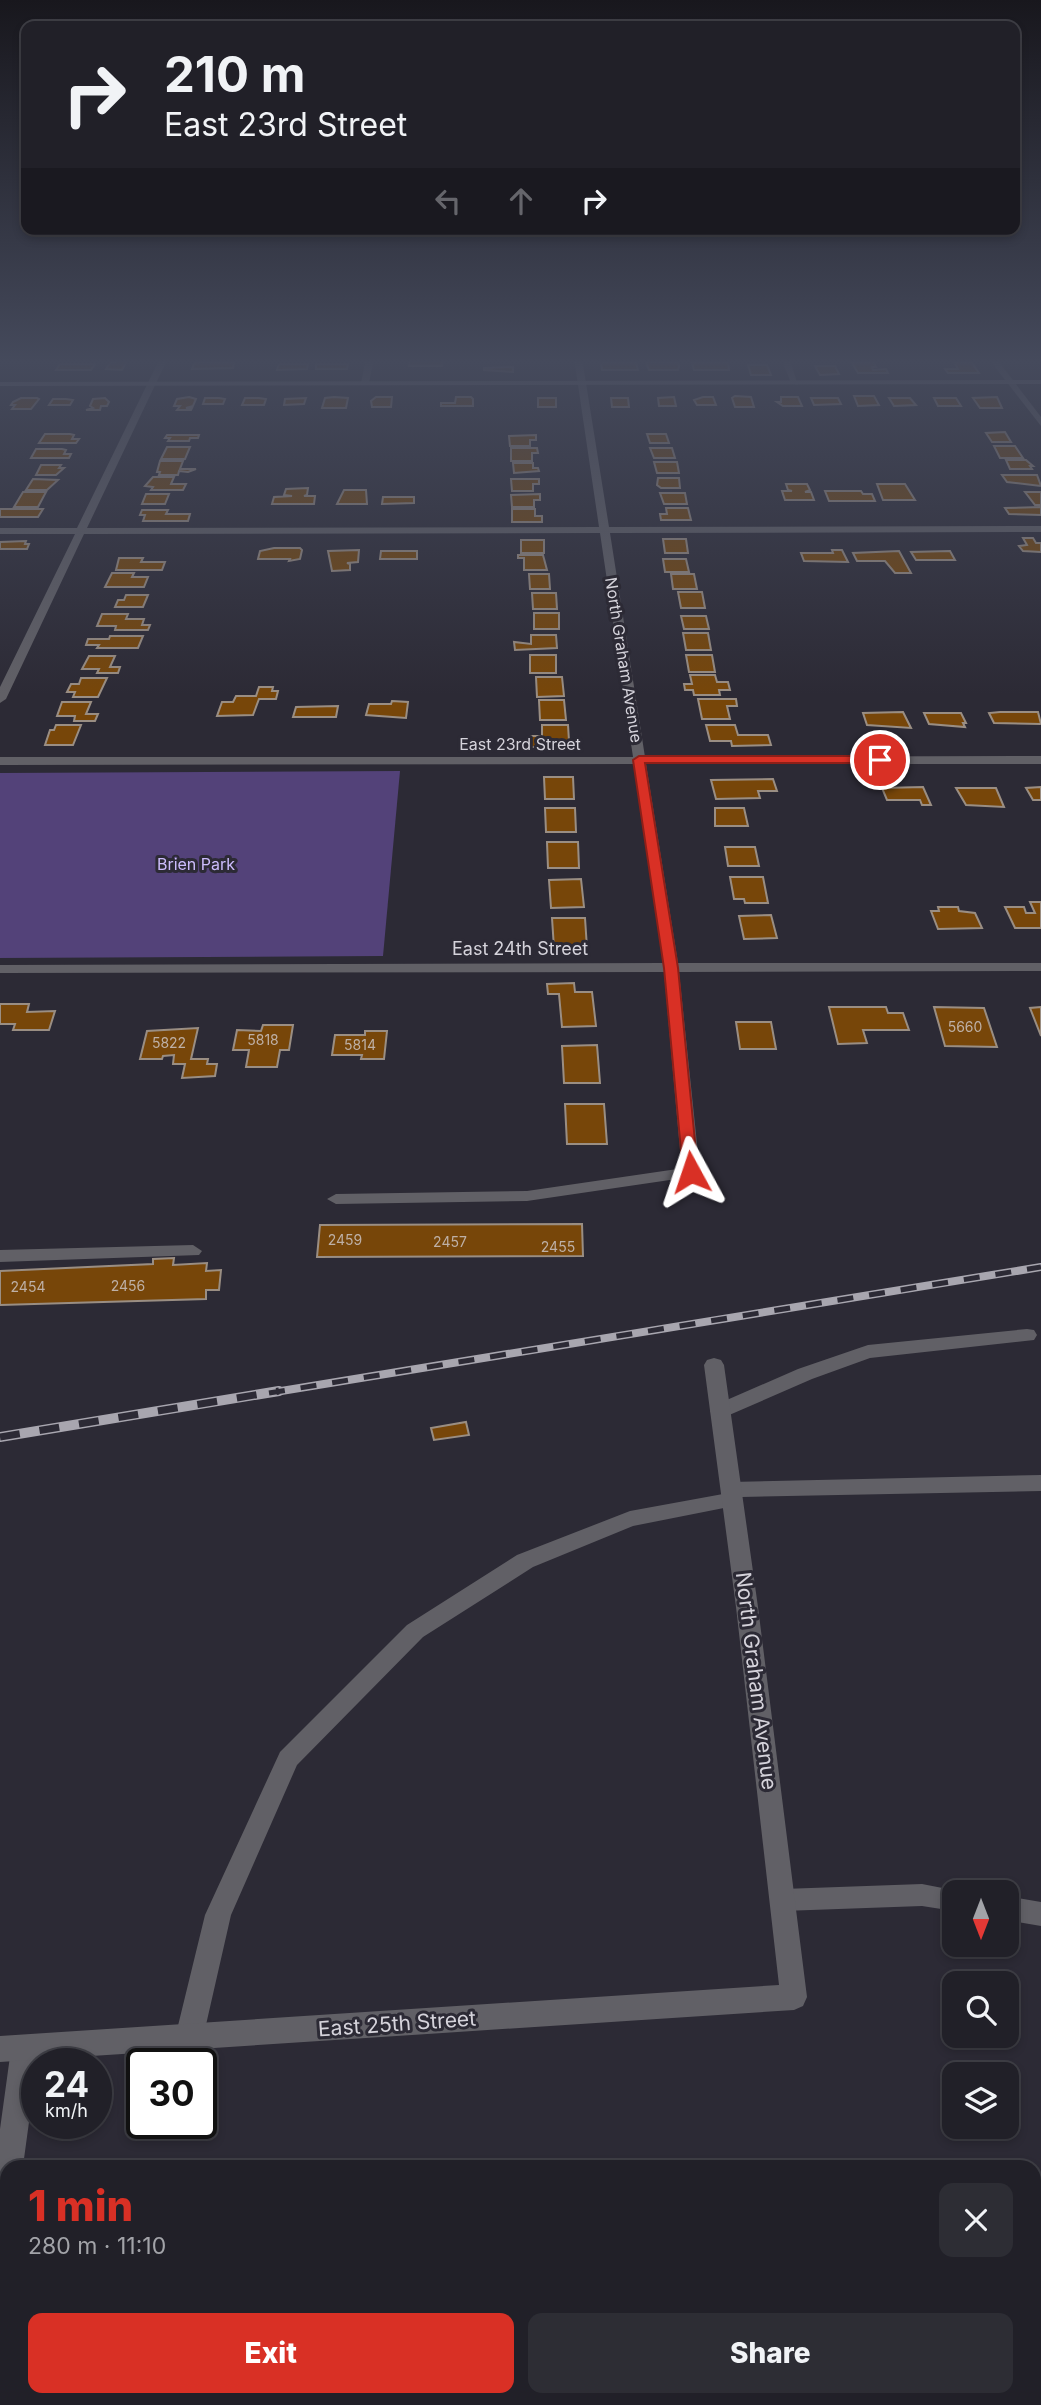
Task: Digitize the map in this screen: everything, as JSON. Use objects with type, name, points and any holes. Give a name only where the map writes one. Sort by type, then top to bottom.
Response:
[{"type":"street","points":[[0,699],[109,470]]},
{"type":"street","name":"North Graham Avenue","points":[[336,1199],[527,1196],[691,1172],[671,968],[595,470]]},
{"type":"street","points":[[0,531],[1041,529]]},
{"type":"street","name":"East 23rd Street","points":[[0,761],[1041,760]]},
{"type":"street","name":"East 24th Street","points":[[0,969],[1041,967]]},
{"type":"street","points":[[0,1256],[193,1251]]},
{"type":"street","points":[[720,1411],[805,1374],[868,1352],[1027,1335]]},
{"type":"street","name":"North Graham Avenue","points":[[713,1365],[732,1495],[794,1997]]},
{"type":"street","points":[[190,2038],[218,1914],[288,1759],[415,1631],[525,1561],[630,1520],[732,1495],[1041,1483]]},
{"type":"street","points":[[783,1900],[922,1895],[942,1898]]},
{"type":"street","points":[[1019,1910],[1041,1914]]},
{"type":"street","name":"East 25th Street","points":[[12,2049],[794,1997]]},
{"type":"street","points":[[9,2160],[12,2049]]},
{"type":"green space","name":"Brien Park","points":[[400,771],[383,956],[0,958],[0,773]]},
{"type":"building","points":[[38,470],[61,470],[56,475],[36,475]]},
{"type":"building","points":[[193,470],[179,471],[178,475],[159,475],[160,472],[157,472]]},
{"type":"building","points":[[514,470],[539,471],[514,473]]},
{"type":"building","points":[[656,470],[678,470],[679,473],[657,473]]},
{"type":"building","points":[[1002,475],[1037,475],[1041,486],[1007,482]]},
{"type":"building","points":[[153,477],[174,477],[171,484],[186,484],[183,490],[151,490],[153,487],[145,486]]},
{"type":"building","points":[[658,478],[679,478],[680,488],[661,488],[657,485]]},
{"type":"building","points":[[33,479],[58,480],[47,490],[26,490]]},
{"type":"building","points":[[511,479],[539,479],[539,484],[533,484],[533,491],[512,491]]},
{"type":"building","points":[[786,484],[807,484],[810,490],[805,492],[811,492],[814,500],[785,500],[782,491],[792,491],[788,490]]},
{"type":"building","points":[[877,484],[905,484],[915,500],[883,500]]},
{"type":"building","points":[[308,488],[307,495],[304,496],[315,496],[314,504],[272,504],[274,497],[292,496],[284,495],[286,489]]},
{"type":"building","points":[[344,490],[366,490],[367,504],[337,504]]},
{"type":"building","points":[[825,491],[861,491],[863,494],[872,494],[875,501],[829,501]]},
{"type":"building","points":[[23,492],[46,492],[38,507],[14,507]]},
{"type":"building","points":[[1025,492],[1041,492],[1041,505],[1035,505]]},
{"type":"building","points":[[660,493],[685,493],[687,504],[664,504]]},
{"type":"building","points":[[146,494],[169,494],[165,504],[142,504]]},
{"type":"building","points":[[540,494],[540,500],[534,500],[534,507],[512,507],[511,495]]},
{"type":"building","points":[[383,497],[414,497],[414,503],[382,504]]},
{"type":"building","points":[[1041,507],[1041,515],[1009,514],[1005,508]]},
{"type":"building","points":[[666,508],[688,508],[691,520],[661,520],[660,514],[667,514]]},
{"type":"building","points":[[0,509],[43,509],[38,517],[0,517]]},
{"type":"building","points":[[512,509],[535,509],[535,516],[542,516],[542,522],[512,522]]},
{"type":"building","points":[[142,510],[168,510],[166,514],[190,514],[188,521],[143,521],[145,515],[140,515]]},
{"type":"building","points":[[1023,538],[1033,538],[1036,543],[1041,543],[1041,552],[1023,551],[1019,546],[1027,545]]},
{"type":"building","points":[[663,539],[686,539],[688,553],[665,553]]},
{"type":"building","points":[[521,540],[544,540],[544,553],[521,553]]},
{"type":"building","points":[[26,541],[25,544],[29,544],[27,549],[0,549],[0,542]]},
{"type":"building","points":[[300,548],[300,559],[258,559],[260,551]]},
{"type":"building","points":[[359,550],[358,562],[347,563],[350,564],[350,570],[332,571],[328,551]]},
{"type":"building","points":[[832,550],[842,550],[848,562],[804,561],[801,553],[833,553]]},
{"type":"building","points":[[381,551],[417,551],[417,559],[380,559]]},
{"type":"building","points":[[899,551],[911,573],[895,573],[885,561],[857,561],[853,553]]},
{"type":"building","points":[[950,551],[955,560],[916,560],[911,552]]},
{"type":"building","points":[[518,555],[543,555],[547,570],[524,570],[524,558],[518,558]]},
{"type":"building","points":[[119,558],[165,562],[162,570],[116,570]]},
{"type":"building","points":[[663,559],[686,559],[689,572],[665,572]]},
{"type":"building","points":[[112,573],[134,573],[132,577],[148,577],[144,587],[105,587]]},
{"type":"building","points":[[529,574],[549,574],[550,589],[530,589]]},
{"type":"building","points":[[671,574],[694,574],[697,589],[673,589]]},
{"type":"building","points":[[678,592],[702,592],[705,608],[681,608]]},
{"type":"building","points":[[532,593],[556,593],[557,609],[533,609]]},
{"type":"building","points":[[126,595],[148,595],[143,607],[115,607],[118,600],[124,600]]},
{"type":"building","points":[[534,613],[559,613],[559,629],[534,629]]},
{"type":"building","points":[[102,614],[128,614],[126,619],[144,619],[142,625],[150,625],[148,630],[115,630],[116,626],[97,626]]},
{"type":"building","points":[[681,616],[706,616],[709,629],[684,629]]},
{"type":"building","points":[[683,633],[708,633],[711,650],[686,650]]},
{"type":"building","points":[[531,635],[556,635],[557,648],[515,650],[514,642],[531,644]]},
{"type":"building","points":[[110,636],[143,636],[138,648],[97,648],[99,645],[86,645],[88,639],[109,639]]},
{"type":"building","points":[[530,655],[556,655],[556,673],[530,673]]},
{"type":"building","points":[[686,655],[712,655],[715,672],[689,672]]},
{"type":"building","points":[[89,656],[115,656],[110,667],[120,667],[118,673],[97,673],[99,669],[82,669]]},
{"type":"building","points":[[690,675],[715,675],[717,682],[728,682],[730,690],[719,690],[720,695],[694,695],[693,690],[685,690],[684,684],[692,684]]},
{"type":"building","points":[[536,677],[562,677],[564,696],[537,697]]},
{"type":"building","points":[[81,678],[107,678],[98,697],[73,697],[75,692],[67,692],[71,684],[79,684]]},
{"type":"building","points":[[259,687],[273,687],[272,691],[278,691],[276,699],[259,699],[253,715],[217,716],[222,702],[233,702],[236,696],[256,696]]},
{"type":"building","points":[[698,699],[736,699],[737,706],[727,706],[730,719],[702,719]]},
{"type":"building","points":[[539,700],[564,700],[566,720],[540,720]]},
{"type":"building","points":[[392,701],[408,702],[406,718],[366,715],[369,704],[391,704]]},
{"type":"building","points":[[62,702],[91,702],[86,714],[98,714],[95,721],[74,721],[75,716],[57,716]]},
{"type":"building","points":[[338,706],[336,717],[293,717],[296,707]]},
{"type":"building","points":[[903,712],[911,728],[867,725],[863,713]]},
{"type":"building","points":[[1038,712],[1041,724],[994,723],[989,713]]},
{"type":"building","points":[[924,713],[961,713],[965,727],[929,724]]},
{"type":"building","points":[[56,725],[81,725],[73,745],[45,745],[50,730],[54,730]]},
{"type":"building","points":[[542,725],[568,725],[569,741],[543,742],[543,747],[531,747],[531,736],[542,736]]},
{"type":"building","points":[[706,725],[735,725],[738,735],[768,735],[771,745],[732,746],[731,741],[710,741]]},
{"type":"building","points":[[544,777],[573,777],[574,799],[545,799]]},
{"type":"building","points":[[773,779],[777,791],[758,791],[760,798],[716,799],[711,780]]},
{"type":"building","points":[[923,787],[931,805],[922,805],[920,800],[887,800],[882,788]]},
{"type":"building","points":[[1041,787],[1041,800],[1033,800],[1026,788]]},
{"type":"building","points":[[956,788],[996,788],[1004,807],[966,805]]},
{"type":"building","points":[[545,808],[575,808],[576,832],[546,832]]},
{"type":"building","points":[[715,808],[744,808],[748,826],[715,826]]},
{"type":"building","points":[[547,842],[578,842],[579,868],[548,868]]},
{"type":"building","points":[[725,847],[755,847],[759,866],[728,866]]},
{"type":"building","points":[[730,877],[763,877],[768,903],[745,903],[744,899],[734,899]]},
{"type":"building","points":[[581,879],[584,907],[551,908],[549,880]]},
{"type":"building","points":[[1030,902],[1041,902],[1041,928],[1015,928],[1005,907],[1024,907],[1026,913],[1035,913]]},
{"type":"building","points":[[938,907],[958,907],[959,911],[975,913],[982,928],[938,929],[931,911],[939,911]]},
{"type":"building","points":[[771,915],[777,938],[744,939],[739,916]]},
{"type":"building","points":[[552,918],[585,918],[587,948],[554,948]]},
{"type":"building","points":[[574,983],[575,992],[592,992],[596,1026],[562,1027],[559,994],[548,994],[547,984]]},
{"type":"building","points":[[0,1004],[29,1004],[27,1012],[55,1011],[49,1030],[13,1030],[15,1024],[0,1024]]},
{"type":"building","points":[[829,1007],[886,1007],[888,1013],[903,1013],[909,1030],[863,1030],[867,1043],[838,1044]]},
{"type":"building","points":[[934,1007],[984,1008],[997,1047],[945,1046]]},
{"type":"building","points":[[1041,1007],[1041,1036],[1030,1008]]},
{"type":"building","points":[[736,1022],[771,1022],[776,1049],[740,1049]]},
{"type":"building","points":[[263,1025],[293,1025],[289,1050],[280,1050],[277,1067],[246,1067],[249,1050],[233,1050],[237,1030],[261,1031]]},
{"type":"building","points":[[198,1028],[191,1059],[208,1059],[207,1064],[217,1064],[215,1076],[182,1078],[185,1064],[173,1064],[174,1055],[163,1056],[162,1059],[140,1059],[147,1031]]},
{"type":"building","points":[[365,1031],[387,1031],[384,1059],[361,1059],[362,1055],[332,1055],[335,1035],[365,1035]]},
{"type":"building","points":[[597,1045],[600,1083],[564,1083],[562,1046]]},
{"type":"building","points":[[565,1104],[604,1104],[607,1144],[567,1144]]},
{"type":"building","points":[[582,1224],[583,1256],[317,1257],[320,1225]]},
{"type":"building","points":[[174,1258],[173,1265],[207,1263],[206,1271],[221,1270],[219,1290],[206,1290],[206,1299],[0,1305],[0,1271],[153,1264],[153,1259]]},
{"type":"building","points":[[466,1422],[469,1435],[434,1440],[431,1428]]},
{"type":"railway","points":[[269,1393],[1041,1267]]},
{"type":"railway","points":[[0,1437],[279,1391]]},
{"type":"route","points":[[691,1172],[671,968],[639,760],[880,760]]}]
